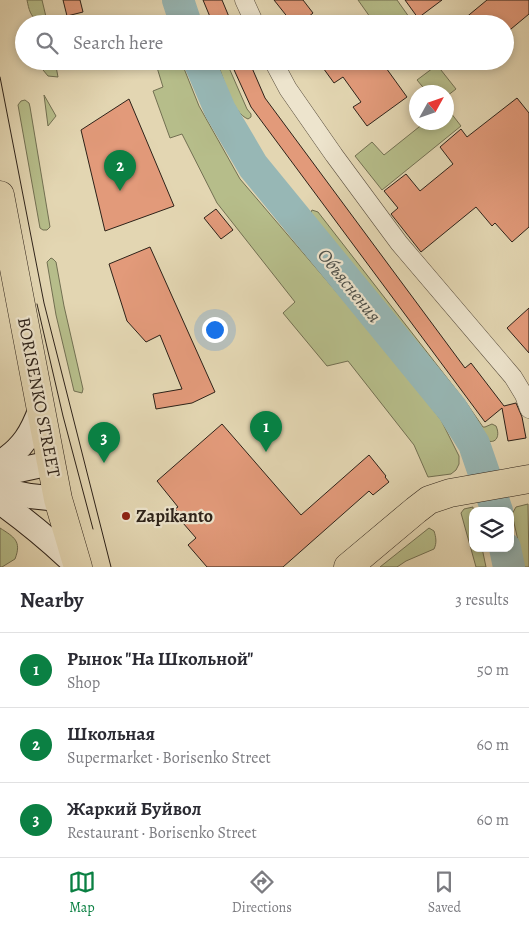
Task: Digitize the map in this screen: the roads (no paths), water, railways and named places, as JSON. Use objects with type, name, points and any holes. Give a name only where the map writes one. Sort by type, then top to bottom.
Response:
[{"type":"main road","name":"BORISENKO STREET","points":[[0,195],[58,499],[78,567]]},
{"type":"main road","points":[[0,463],[22,445],[34,428],[41,408]]},
{"type":"main road","points":[[0,474],[52,463]]},
{"type":"main road","points":[[348,567],[429,500],[450,493],[529,479]]},
{"type":"main road","points":[[0,490],[58,499]]},
{"type":"main road","points":[[0,502],[35,528],[78,567]]},
{"type":"street","points":[[244,0],[251,15]]},
{"type":"street","points":[[278,70],[288,89],[399,243],[513,377],[524,395],[529,409]]},
{"type":"waterway","name":"Объяснения","points":[[178,0],[183,15]]},
{"type":"waterway","name":"Объяснения","points":[[203,70],[220,110],[253,166],[452,409],[474,444],[496,507]]},
{"type":"waterway","name":"Объяснения","points":[[506,552],[509,567]]},
{"type":"tram line","points":[[0,77],[44,303],[111,567]]},
{"type":"tram line","points":[[37,304],[63,416],[93,529]]},
{"type":"place","name":"Школьная","points":[[120,191]]},
{"type":"place","name":"Рынок \"На Школьной\"","points":[[266,452]]},
{"type":"place","name":"Жаркий Буйвол","points":[[104,463]]},
{"type":"place","name":"Zapikanto","points":[[126,516]]}]
